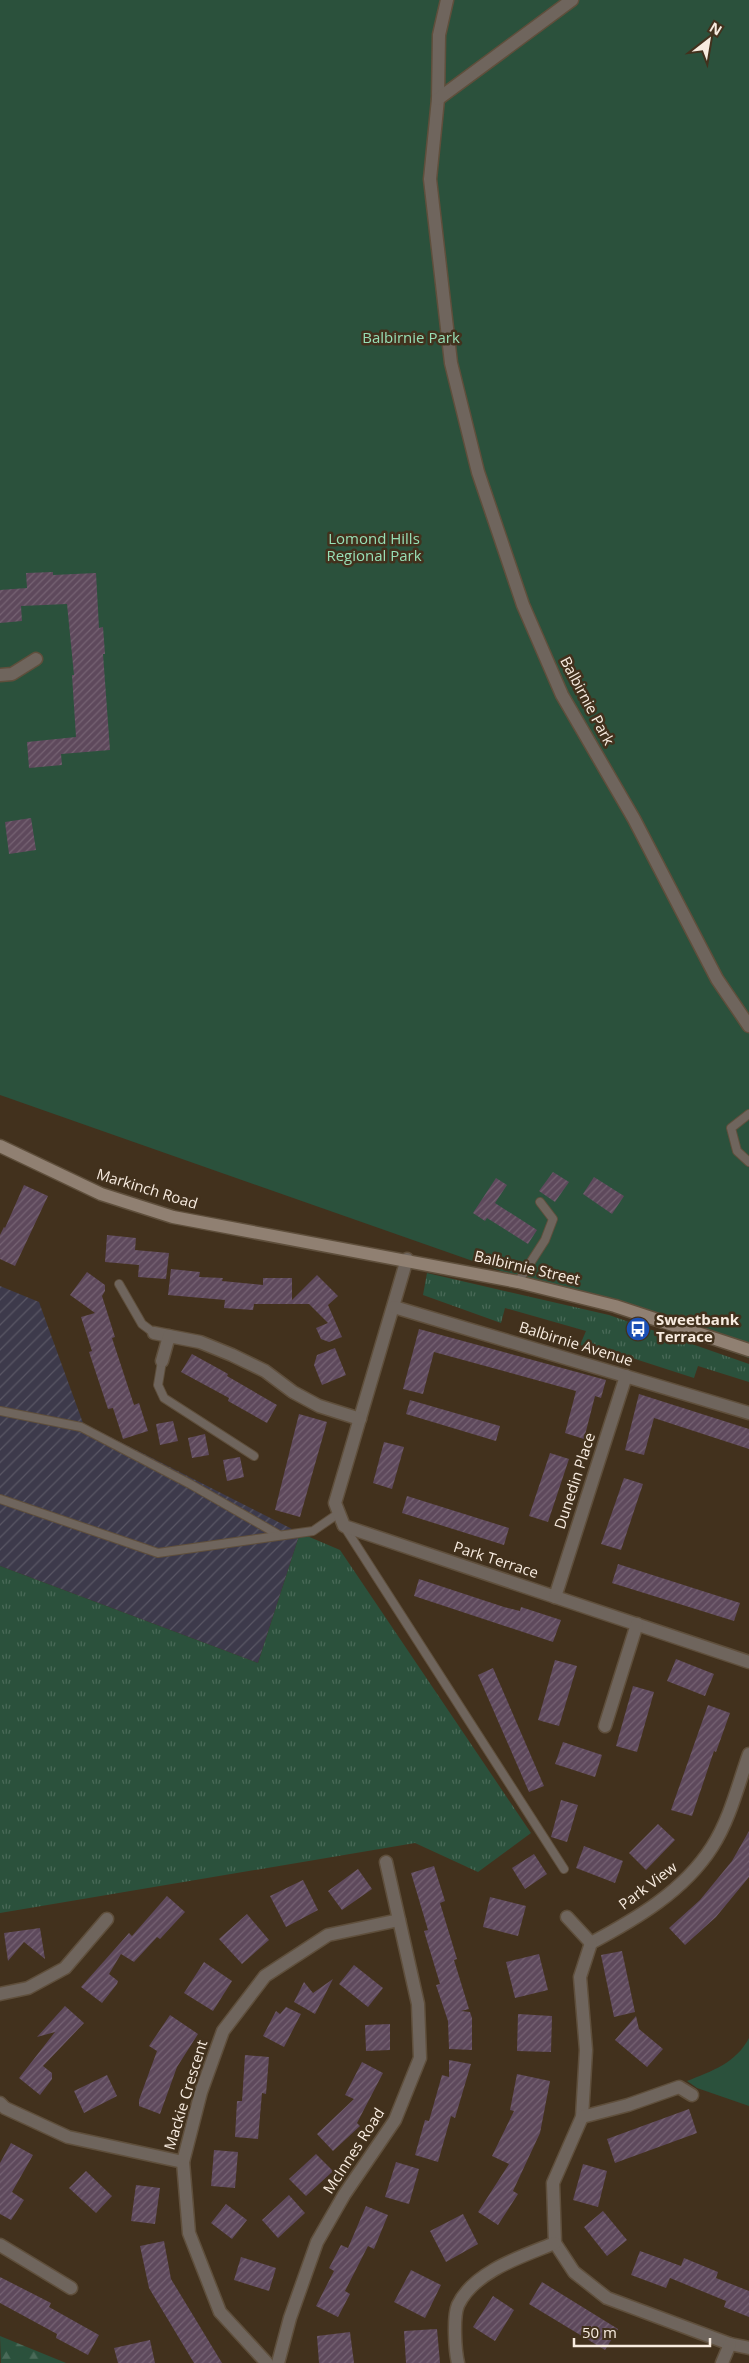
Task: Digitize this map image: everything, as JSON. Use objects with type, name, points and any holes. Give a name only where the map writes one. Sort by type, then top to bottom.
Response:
[{"type":"main road","name":"Markinch Road","points":[[0,1147],[100,1194],[143,1208],[196,1222],[293,1238]]},
{"type":"main road","name":"Balbirnie Street","points":[[293,1238],[518,1282],[615,1306],[749,1350]]},
{"type":"street","name":"Balbirnie Park","points":[[447,0],[439,35],[438,99],[430,179],[451,363],[478,472],[523,604],[562,695],[634,819],[717,979],[749,1026]]},
{"type":"street","points":[[438,99],[572,0]]},
{"type":"street","points":[[0,675],[12,674],[36,659]]},
{"type":"street","points":[[344,1526],[335,1503],[407,1259]]},
{"type":"street","name":"Balbirnie Avenue","points":[[394,1307],[749,1413]]},
{"type":"street","points":[[154,1332],[200,1342],[232,1355],[265,1371],[293,1392],[319,1406],[360,1419]]},
{"type":"street","points":[[162,1361],[169,1336]]},
{"type":"street","name":"Dunedin Place","points":[[555,1597],[626,1376]]},
{"type":"street","name":"Park Terrace","points":[[344,1526],[749,1662]]},
{"type":"street","points":[[605,1726],[638,1624]]},
{"type":"street","name":"Park View","points":[[591,1943],[619,1928],[665,1898],[692,1873],[713,1846],[731,1807],[749,1754]]},
{"type":"street","name":"McInnes Road","points":[[278,2363],[290,2318],[317,2242],[344,2195],[395,2120],[420,2058],[418,2004],[386,1862]]},
{"type":"street","points":[[567,1918],[591,1943],[580,1977],[586,2050],[582,2117],[553,2183],[555,2243],[574,2272],[607,2298],[730,2344],[749,2348]]},
{"type":"street","points":[[0,1994],[28,1988],[65,1968],[108,1919]]},
{"type":"street","name":"Mackie Crescent","points":[[267,2363],[220,2312],[189,2233],[183,2162],[201,2092],[223,2031],[265,1976],[328,1935],[399,1920]]},
{"type":"street","points":[[582,2117],[628,2105],[679,2087],[692,2095]]},
{"type":"street","points":[[2,2109],[68,2137],[183,2162]]},
{"type":"street","points":[[458,2363],[454,2346],[458,2306],[475,2284],[502,2264],[555,2243]]},
{"type":"street","points":[[0,2245],[71,2288]]},
{"type":"street","points":[[722,2363],[730,2344]]},
{"type":"lane","points":[[749,1114],[731,1128],[736,1151],[749,1162]]},
{"type":"lane","points":[[518,1282],[545,1240],[553,1219],[540,1202]]},
{"type":"lane","points":[[118,1284],[142,1324],[154,1332]]},
{"type":"lane","points":[[162,1361],[158,1385],[164,1398],[254,1456]]},
{"type":"lane","points":[[0,1411],[81,1426],[190,1484],[279,1535]]},
{"type":"lane","points":[[0,1499],[158,1553],[313,1531],[339,1513]]},
{"type":"lane","points":[[344,1526],[564,1869]]},
{"type":"shaded area","points":[[0,1286],[39,1302],[83,1423],[300,1533],[258,1663],[0,1566]]},
{"type":"green space","name":"Lomond Hills Regional Park","points":[[0,0],[749,0],[749,1358],[0,1095]]},
{"type":"green space","points":[[427,1273],[609,1315],[749,1364],[749,1382],[698,1366],[694,1378],[629,1357],[580,1345],[586,1331],[505,1308],[501,1323],[423,1295]]},
{"type":"green space","points":[[300,1533],[340,1550],[531,1833],[478,1872],[415,1843],[0,1913],[0,1566],[258,1663]]},
{"type":"green space","points":[[749,2038],[749,2106],[697,2088],[687,2081],[714,2070],[730,2060],[744,2047]]},
{"type":"green space","points":[[0,2336],[66,2363],[1,2363]]},
{"type":"building","points":[[53,572],[53,575],[96,573],[99,628],[103,627],[105,654],[103,654],[110,750],[61,754],[62,765],[29,768],[27,742],[76,737],[72,675],[74,675],[67,604],[21,606],[22,621],[0,623],[0,590],[27,588],[26,573]]},
{"type":"building","points":[[31,818],[36,850],[9,854],[5,822]]},
{"type":"building","points":[[553,1172],[569,1182],[555,1202],[539,1191]]},
{"type":"building","points":[[594,1177],[624,1196],[612,1214],[583,1194]]},
{"type":"building","points":[[496,1178],[507,1185],[495,1203],[537,1230],[528,1244],[487,1218],[485,1221],[473,1213]]},
{"type":"building","points":[[24,1185],[48,1196],[15,1266],[0,1259],[0,1235]]},
{"type":"building","points":[[107,1235],[136,1238],[135,1250],[169,1253],[166,1279],[138,1277],[139,1265],[105,1262]]},
{"type":"building","points":[[171,1269],[200,1272],[199,1277],[223,1278],[222,1281],[263,1285],[263,1278],[292,1278],[292,1300],[317,1275],[338,1296],[328,1305],[342,1337],[329,1342],[321,1339],[316,1328],[328,1323],[309,1304],[254,1304],[253,1310],[224,1308],[225,1300],[168,1295]]},
{"type":"building","points":[[87,1272],[105,1285],[105,1291],[102,1296],[115,1337],[112,1338],[134,1405],[139,1403],[148,1431],[123,1439],[113,1408],[108,1409],[89,1352],[92,1351],[81,1317],[95,1313],[70,1295]]},
{"type":"building","points":[[419,1329],[606,1380],[601,1398],[595,1396],[584,1439],[565,1433],[576,1391],[434,1352],[423,1394],[403,1389]]},
{"type":"building","points":[[335,1348],[346,1375],[322,1385],[314,1365],[317,1355]]},
{"type":"building","points":[[192,1354],[277,1405],[267,1423],[228,1401],[229,1398],[181,1372]]},
{"type":"building","points":[[639,1394],[749,1429],[749,1449],[654,1418],[644,1455],[625,1450]]},
{"type":"building","points":[[410,1400],[500,1426],[496,1441],[406,1414]]},
{"type":"building","points":[[299,1414],[327,1422],[300,1517],[275,1510]]},
{"type":"building","points":[[173,1421],[178,1441],[160,1445],[156,1424]]},
{"type":"building","points":[[205,1434],[209,1455],[192,1458],[188,1438]]},
{"type":"building","points":[[384,1442],[404,1447],[392,1489],[373,1483]]},
{"type":"building","points":[[550,1453],[569,1459],[548,1522],[529,1516]]},
{"type":"building","points":[[240,1457],[244,1477],[227,1481],[223,1460]]},
{"type":"building","points":[[624,1478],[643,1484],[621,1550],[601,1544]]},
{"type":"building","points":[[407,1496],[509,1528],[504,1545],[402,1513]]},
{"type":"building","points":[[618,1564],[740,1603],[734,1621],[612,1583]]},
{"type":"building","points":[[419,1579],[504,1607],[520,1611],[521,1607],[561,1620],[553,1642],[414,1596]]},
{"type":"building","points":[[676,1659],[714,1674],[705,1696],[667,1681]]},
{"type":"building","points":[[555,1660],[577,1666],[559,1726],[538,1720]]},
{"type":"building","points":[[493,1668],[544,1786],[529,1792],[478,1675]]},
{"type":"building","points":[[633,1686],[654,1692],[637,1752],[616,1746]]},
{"type":"building","points":[[708,1705],[730,1713],[716,1752],[714,1751],[692,1816],[671,1810]]},
{"type":"building","points":[[563,1742],[602,1755],[595,1777],[555,1764]]},
{"type":"building","points":[[561,1800],[578,1805],[567,1842],[551,1837]]},
{"type":"building","points":[[658,1824],[675,1840],[646,1870],[629,1853]]},
{"type":"building","points":[[749,1831],[749,1877],[716,1917],[685,1945],[669,1928],[700,1900],[732,1861]]},
{"type":"building","points":[[584,1846],[623,1861],[615,1883],[576,1868]]},
{"type":"building","points":[[534,1854],[547,1874],[525,1889],[512,1868]]},
{"type":"building","points":[[434,1866],[445,1901],[440,1903],[457,1959],[454,1960],[469,2009],[461,2011],[470,2012],[472,2018],[472,2050],[449,2049],[448,2021],[436,1985],[440,1984],[424,1931],[428,1930],[411,1873]]},
{"type":"building","points":[[358,1869],[372,1889],[342,1910],[328,1891]]},
{"type":"building","points":[[303,1880],[318,1910],[286,1927],[270,1896]]},
{"type":"building","points":[[167,1896],[185,1912],[160,1939],[157,1937],[134,1962],[121,1954],[109,1974],[118,1981],[117,1984],[102,2003],[81,1987],[129,1933],[132,1936]]},
{"type":"building","points":[[490,1897],[526,1906],[518,1936],[483,1927]]},
{"type":"building","points":[[247,1914],[269,1940],[242,1964],[219,1939]]},
{"type":"building","points":[[40,1928],[45,1959],[24,1942],[8,1961],[4,1933]]},
{"type":"building","points":[[622,1951],[635,2012],[614,2017],[601,1955]]},
{"type":"building","points":[[539,1954],[548,1990],[515,1998],[506,1962]]},
{"type":"building","points":[[204,1962],[232,1981],[213,2011],[184,1993]]},
{"type":"building","points":[[354,1965],[383,1988],[368,2007],[339,1984]]},
{"type":"building","points":[[333,1979],[315,2014],[294,2002],[304,1982],[313,1993]]},
{"type":"building","points":[[65,2006],[84,2023],[43,2066],[52,2073],[52,2079],[40,2095],[19,2078],[55,2032],[37,2037]]},
{"type":"building","points":[[286,2007],[301,2014],[284,2047],[263,2036],[276,2011],[280,2014]]},
{"type":"building","points":[[518,2014],[552,2016],[551,2052],[517,2051]]},
{"type":"building","points":[[170,2015],[198,2034],[177,2067],[160,2114],[139,2106],[139,2100],[157,2051],[149,2046]]},
{"type":"building","points":[[636,2016],[639,2029],[663,2049],[647,2067],[615,2040]]},
{"type":"building","points":[[390,2024],[390,2050],[366,2051],[365,2025]]},
{"type":"building","points":[[245,2055],[269,2057],[266,2094],[262,2093],[258,2139],[235,2137],[237,2101],[242,2101]]},
{"type":"building","points":[[449,2060],[471,2064],[455,2118],[451,2116],[438,2162],[415,2155],[425,2120],[429,2121],[442,2075],[449,2077]]},
{"type":"building","points":[[362,2062],[383,2073],[357,2123],[360,2126],[333,2151],[317,2134],[354,2099],[345,2095]]},
{"type":"building","points":[[517,2074],[550,2081],[540,2133],[513,2191],[518,2194],[498,2225],[478,2212],[509,2164],[492,2156],[514,2111],[510,2110]]},
{"type":"building","points":[[107,2075],[117,2096],[84,2113],[74,2091]]},
{"type":"building","points":[[689,2109],[697,2133],[615,2163],[607,2139]]},
{"type":"building","points":[[11,2143],[33,2155],[12,2192],[24,2200],[11,2220],[0,2214],[0,2163]]},
{"type":"building","points":[[214,2150],[238,2152],[235,2188],[211,2186]]},
{"type":"building","points":[[316,2154],[333,2171],[306,2196],[289,2179]]},
{"type":"building","points":[[396,2162],[419,2169],[409,2204],[385,2197]]},
{"type":"building","points":[[583,2164],[607,2171],[598,2207],[573,2200]]},
{"type":"building","points":[[86,2171],[112,2196],[96,2213],[69,2188]]},
{"type":"building","points":[[136,2185],[160,2188],[155,2224],[131,2221]]},
{"type":"building","points":[[289,2195],[305,2213],[278,2238],[262,2220]]},
{"type":"building","points":[[226,2204],[247,2220],[232,2239],[211,2223]]},
{"type":"building","points":[[366,2206],[388,2215],[374,2249],[368,2246],[345,2291],[350,2294],[338,2317],[316,2306],[334,2271],[329,2268],[341,2245],[348,2248]]},
{"type":"building","points":[[603,2211],[627,2240],[607,2256],[584,2227]]},
{"type":"building","points":[[463,2214],[478,2244],[446,2262],[430,2231]]},
{"type":"building","points":[[164,2241],[171,2279],[222,2363],[194,2363],[149,2288],[140,2246]]},
{"type":"building","points":[[640,2251],[681,2266],[684,2258],[718,2272],[716,2278],[749,2291],[749,2317],[724,2307],[726,2301],[670,2278],[666,2288],[631,2275]]},
{"type":"building","points":[[241,2257],[276,2268],[269,2291],[234,2280]]},
{"type":"building","points":[[411,2270],[441,2285],[425,2318],[394,2302]]},
{"type":"building","points":[[0,2277],[51,2303],[49,2307],[99,2335],[88,2355],[56,2338],[57,2334],[0,2303]]},
{"type":"building","points":[[542,2282],[618,2329],[605,2350],[529,2304]]},
{"type":"building","points":[[493,2296],[514,2310],[495,2341],[473,2327]]},
{"type":"building","points":[[437,2329],[440,2363],[406,2363],[404,2331]]},
{"type":"building","points":[[350,2332],[354,2363],[319,2363],[317,2336]]},
{"type":"building","points":[[150,2340],[155,2363],[118,2363],[114,2348]]},
{"type":"place","name":"Sweetbank Terrace","points":[[638,1329]]}]
